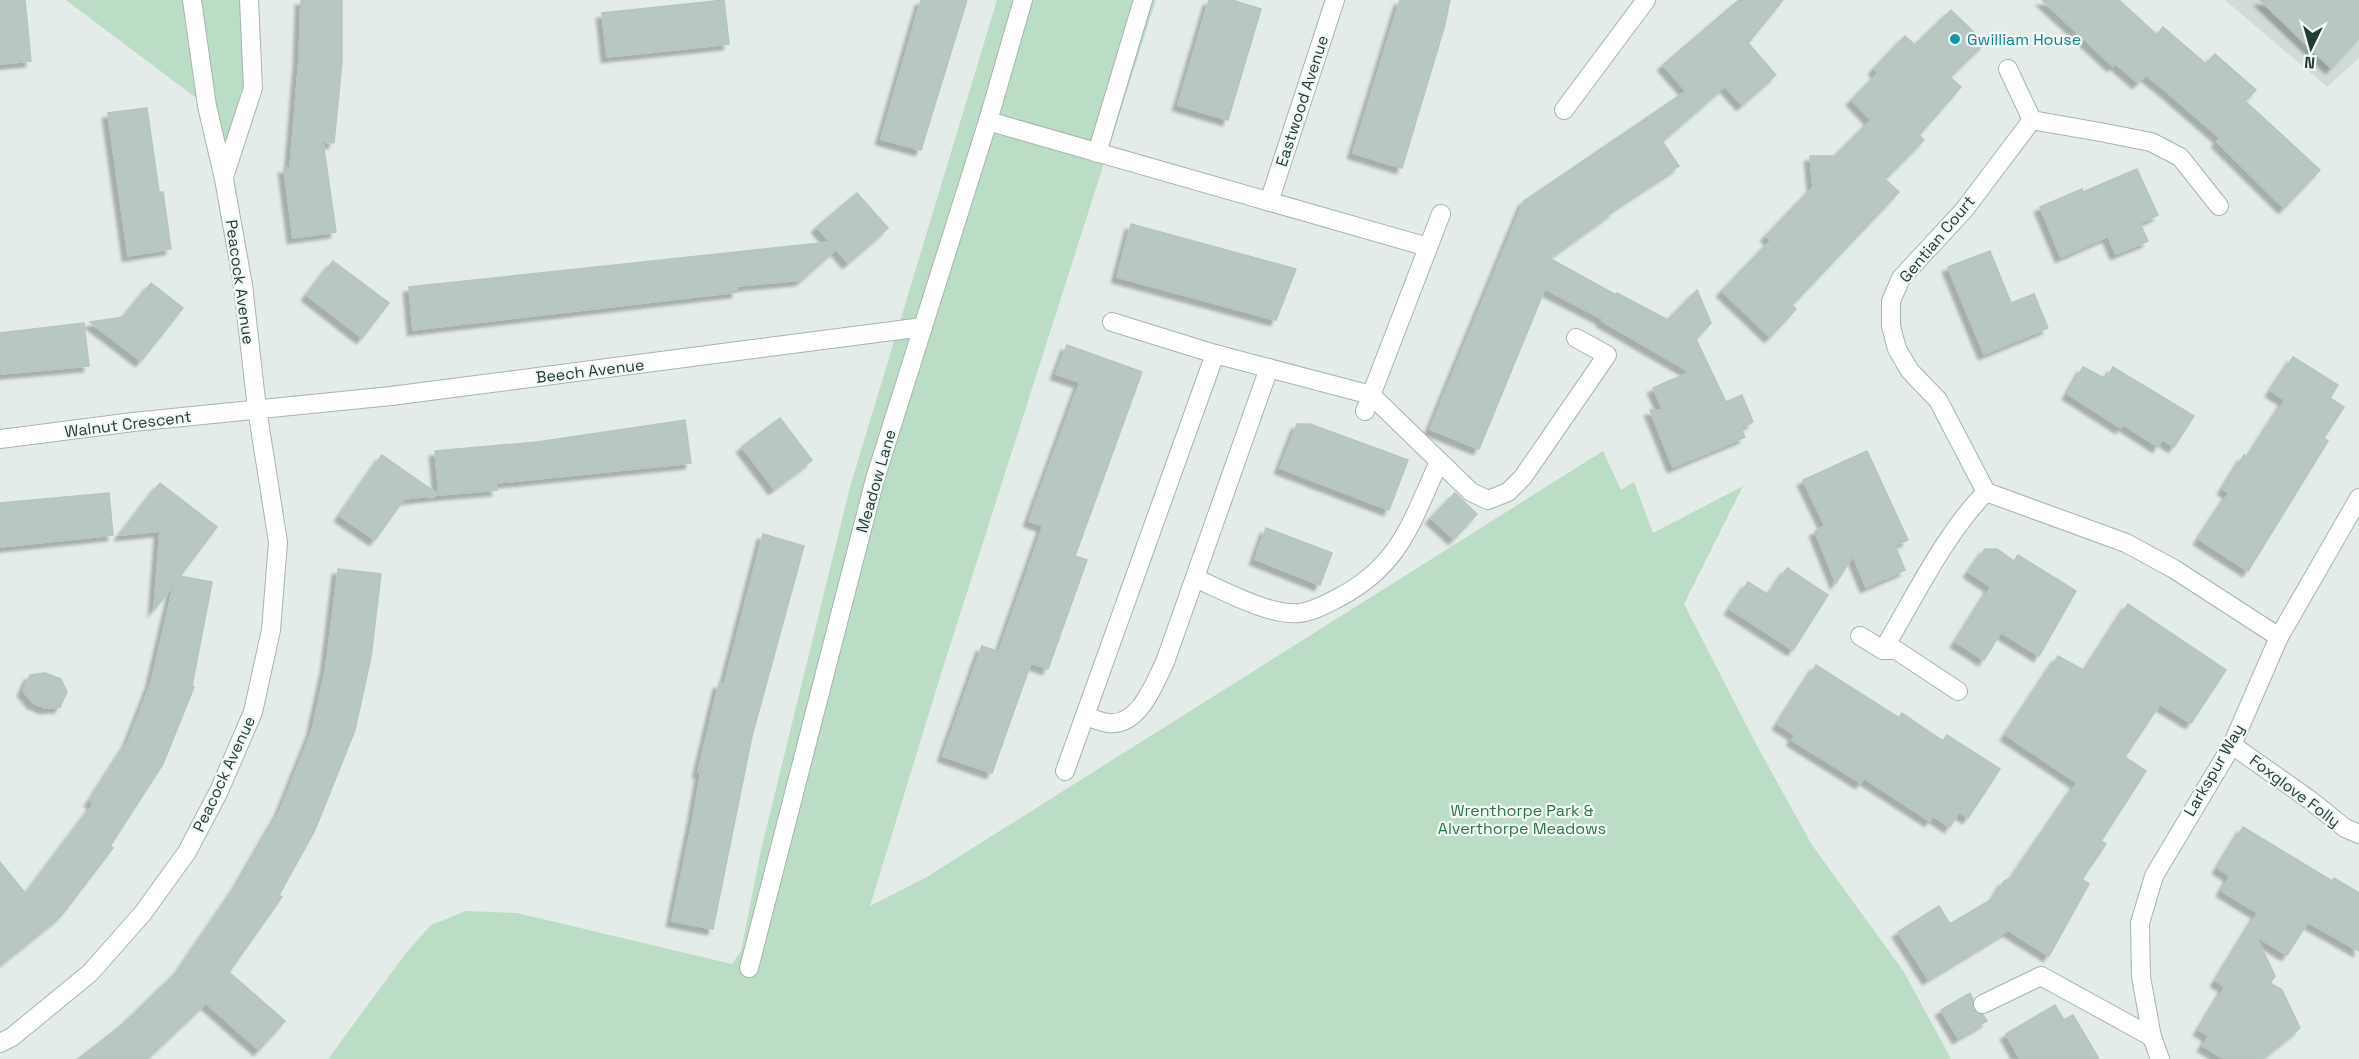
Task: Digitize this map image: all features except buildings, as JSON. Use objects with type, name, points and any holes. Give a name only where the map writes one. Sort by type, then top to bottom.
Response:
[{"type":"street","name":"Peacock Avenue","points":[[0,1043],[90,973],[143,913],[187,852],[219,791],[253,712],[271,630],[278,542],[257,410],[243,285],[224,179],[207,106],[192,0]]},
{"type":"street","name":"Peacock Avenue","points":[[224,179],[253,88],[249,0]]},
{"type":"street","name":"Meadow Lane","points":[[749,968],[875,478],[988,121],[1023,0]]},
{"type":"street","points":[[1097,153],[1143,0]]},
{"type":"street","name":"Eastwood Avenue","points":[[1269,202],[1335,0]]},
{"type":"street","points":[[1564,110],[1646,0]]},
{"type":"street","points":[[2008,69],[2032,120],[2151,142],[2180,157],[2219,206]]},
{"type":"street","name":"Gentian Court","points":[[1986,492],[1938,400],[1910,371],[1897,349],[1891,326],[1891,301],[1901,278],[1964,210],[2032,120]]},
{"type":"street","points":[[988,121],[1428,247]]},
{"type":"street","points":[[1368,403],[1441,214]]},
{"type":"street","points":[[1112,322],[1269,368],[1368,403],[1440,462],[1471,492],[1488,500],[1508,492],[1523,477],[1607,355],[1576,338]]},
{"type":"street","name":"Beech Avenue","points":[[257,410],[402,395],[923,327]]},
{"type":"street","points":[[1065,771],[1215,354]]},
{"type":"street","points":[[1085,716],[1106,723],[1118,723],[1133,715],[1165,662],[1269,368]]},
{"type":"street","name":"Walnut Crescent","points":[[0,439],[257,410]]},
{"type":"street","points":[[1195,578],[1268,608],[1299,614],[1323,606],[1353,590],[1380,569],[1399,549],[1440,462]]},
{"type":"street","points":[[1884,650],[1946,545],[1972,506],[1986,492],[2126,543],[2174,569],[2279,637]]},
{"type":"street","name":"Larkspur Way","points":[[2160,1059],[2152,1036],[2141,977],[2140,923],[2154,876],[2232,745],[2279,637],[2359,498]]},
{"type":"street","points":[[1860,636],[1884,650],[1896,650],[1958,691]]},
{"type":"street","name":"Foxglove Folly","points":[[2232,745],[2310,800],[2345,828],[2359,834]]},
{"type":"street","points":[[1983,1004],[2040,976],[2152,1036]]},
{"type":"shaded area","points":[[2225,0],[2359,0],[2359,58],[2327,87]]},
{"type":"green space","points":[[66,0],[249,0],[253,88],[224,179],[207,106]]},
{"type":"green space","name":"Wrenthorpe Park & Alverthorpe Meadows","points":[[997,0],[1156,0],[941,674],[870,906],[925,878],[1603,451],[1621,490],[1634,482],[1653,533],[1743,486],[1684,604],[1756,744],[1812,845],[1904,972],[1951,1059],[328,1059],[406,953],[431,925],[466,911],[517,913],[732,964],[741,951],[761,850],[850,487]]},
{"type":"place","name":"Gwilliam House","points":[[1955,39]]}]
